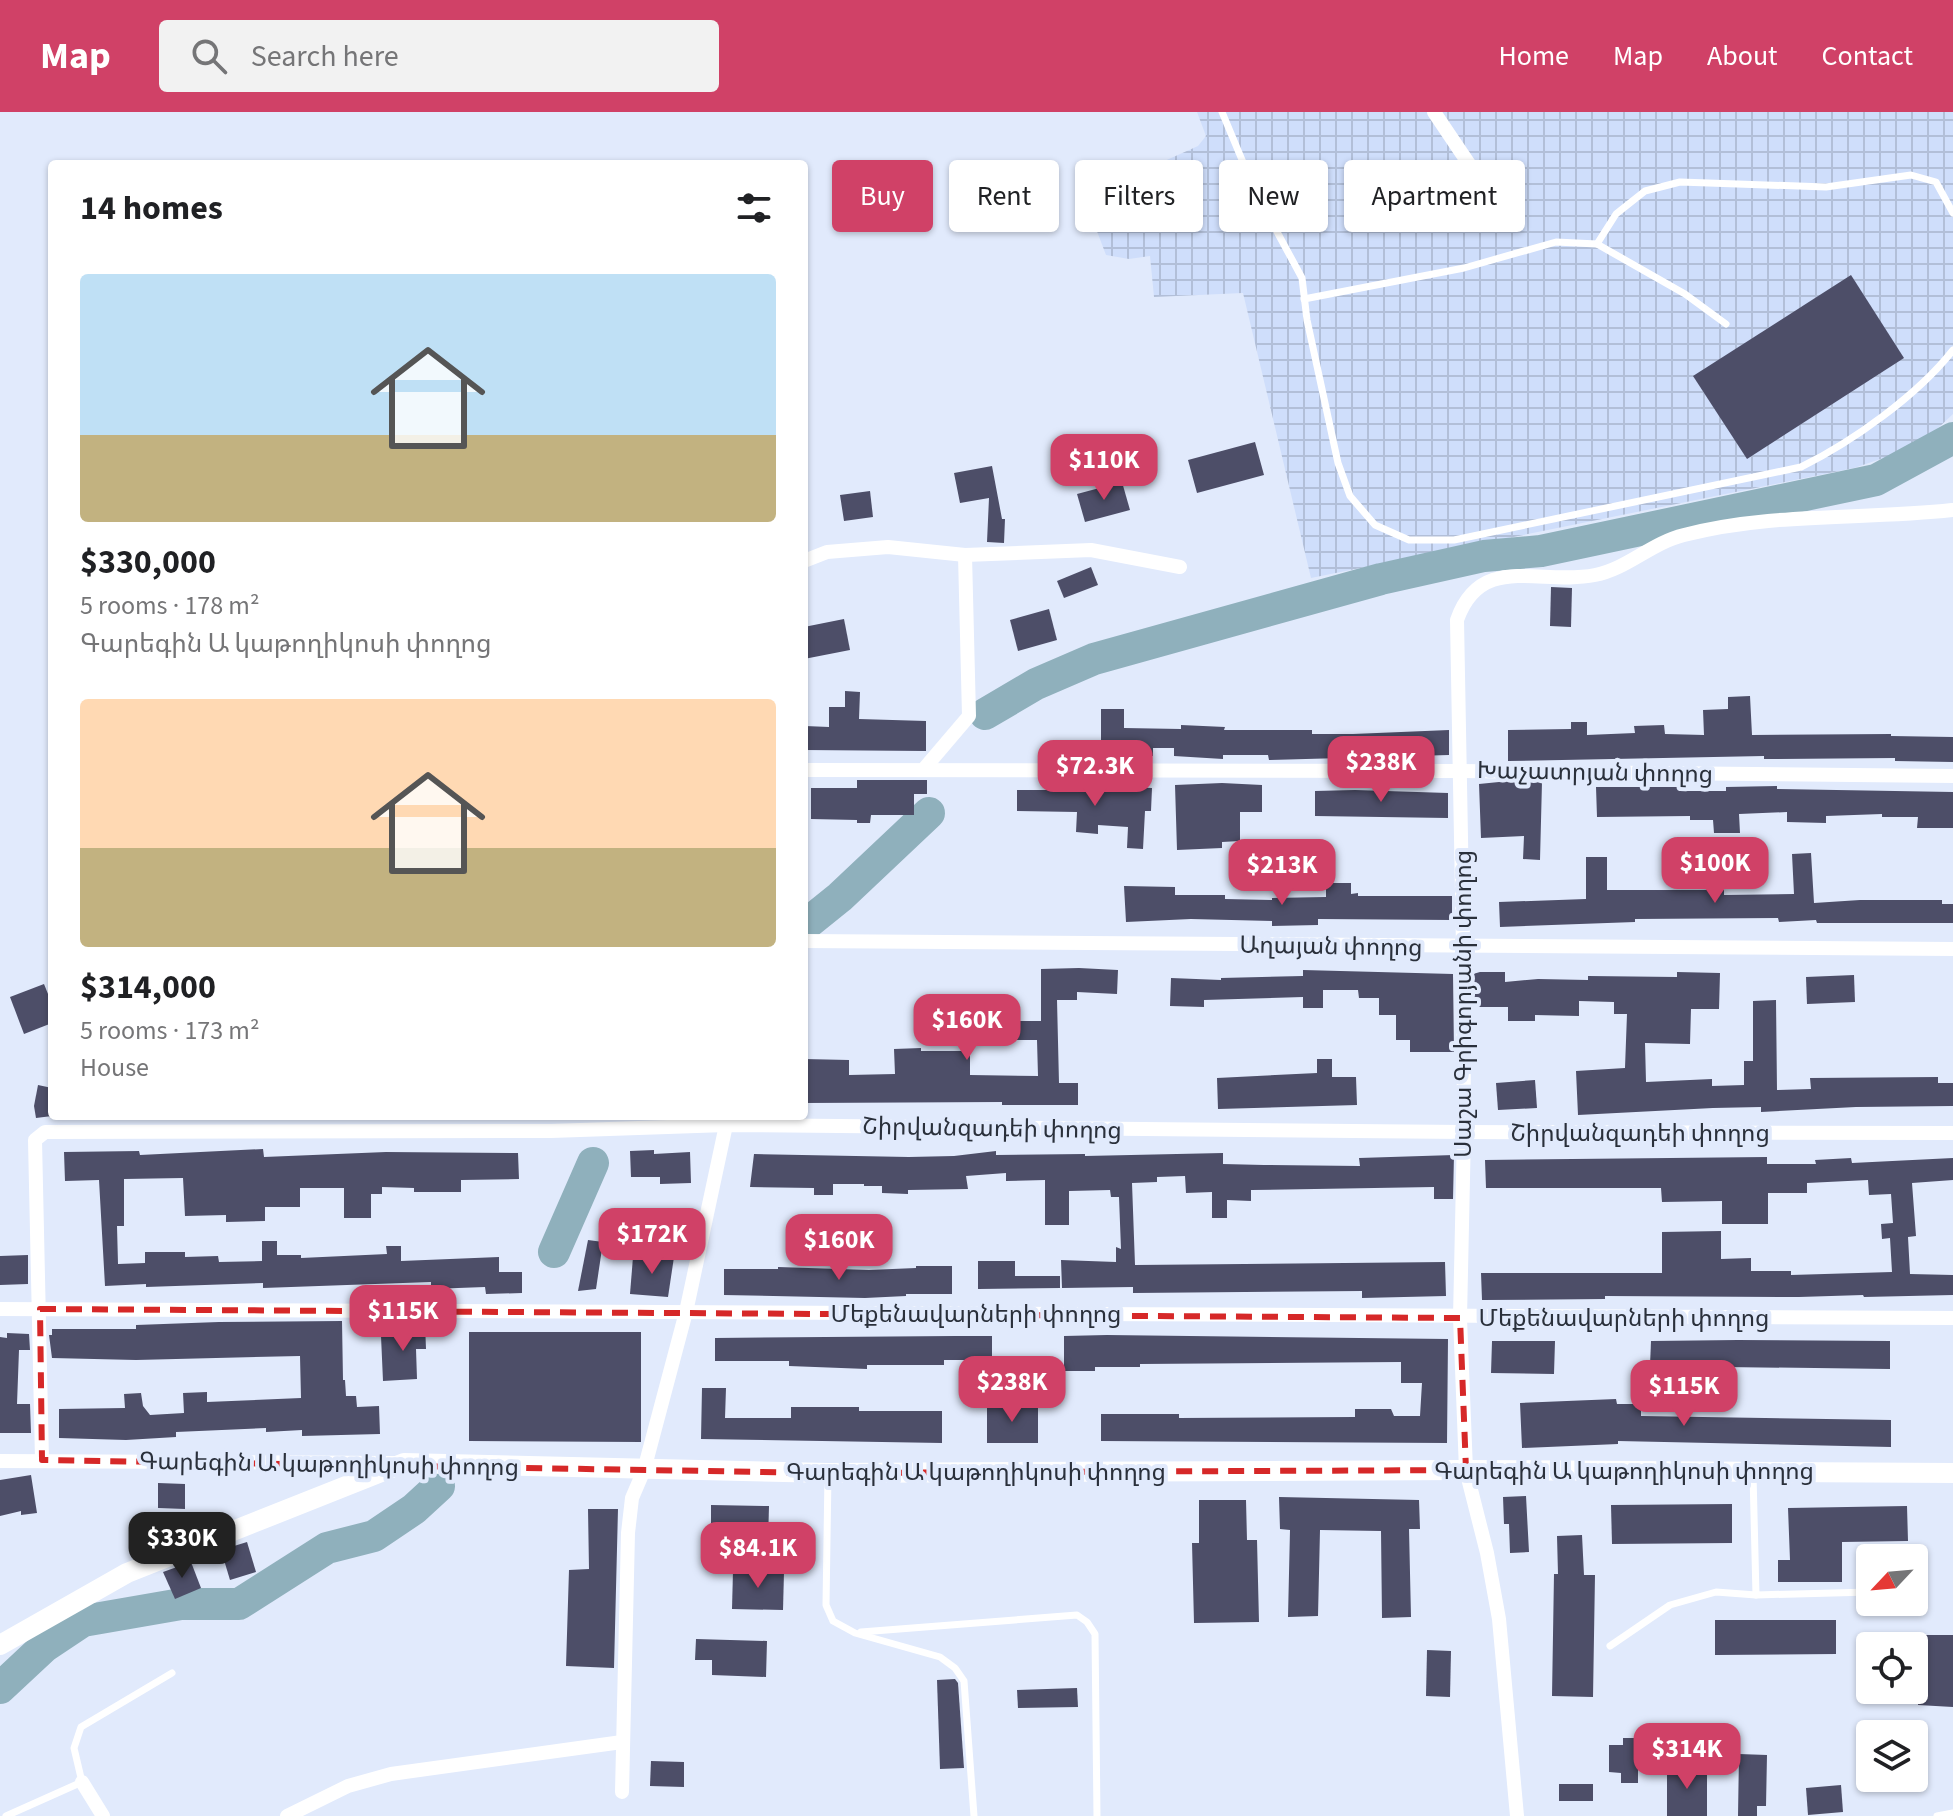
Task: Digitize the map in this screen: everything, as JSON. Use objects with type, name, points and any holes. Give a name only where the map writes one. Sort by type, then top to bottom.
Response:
[{"type":"street","points":[[1434,112],[1466,160]]},
{"type":"street","name":"Սաշա Գրիգորյանի փողոց","points":[[1517,1816],[1499,1619],[1487,1553],[1466,1470],[1460,1318],[1464,1132],[1457,620],[1473,590],[1489,580],[1593,576],[1614,569],[1655,545],[1682,535],[1755,521],[1910,515],[1952,510]]},
{"type":"street","points":[[808,559],[827,552],[888,547],[965,555],[1091,550],[1180,567]]},
{"type":"street","points":[[923,770],[969,716],[965,555]]},
{"type":"street","name":"Խաչատրյան փողոց","points":[[808,770],[1461,771],[1953,776]]},
{"type":"street","name":"Աղայան փողոց","points":[[808,941],[1953,949]]},
{"type":"street","name":"Շիրվանզադեի փողոց","points":[[40,1309],[35,1140],[45,1132],[551,1124],[1953,1133]]},
{"type":"street","points":[[622,1792],[628,1533],[632,1498],[644,1470],[686,1312],[726,1125]]},
{"type":"street","name":"Մեքենավարների փողոց","points":[[0,1309],[1953,1318]]},
{"type":"street","points":[[40,1309],[42,1460]]},
{"type":"street","name":"Գարեգին Ա կաթողիկոսի փողոց","points":[[0,1461],[404,1463],[828,1473],[1466,1470],[1953,1473]]},
{"type":"street","points":[[0,1645],[127,1573],[404,1463]]},
{"type":"street","points":[[287,1816],[348,1786],[391,1774],[622,1742]]},
{"type":"street","points":[[82,1782],[103,1816]]},
{"type":"lane","points":[[1222,112],[1255,191],[1298,270],[1338,463],[1350,496],[1375,525],[1409,540],[1454,540],[1801,467],[1834,451],[1935,373],[1953,350]]},
{"type":"lane","points":[[1597,244],[1616,214],[1645,191],[1680,182],[1826,187],[1911,175],[1936,182],[1953,213]]},
{"type":"lane","points":[[1304,299],[1464,268],[1556,242],[1597,244],[1685,294],[1726,324]]},
{"type":"lane","points":[[1753,1472],[1756,1595]]},
{"type":"lane","points":[[828,1473],[826,1605],[833,1621],[855,1633],[940,1657],[955,1668],[964,1681],[974,1816]]},
{"type":"lane","points":[[1610,1646],[1670,1605],[1716,1592],[1756,1595],[1856,1592]]},
{"type":"lane","points":[[855,1633],[1077,1615],[1087,1622],[1095,1634],[1097,1816]]},
{"type":"lane","points":[[6,1816],[82,1782],[74,1748],[81,1727],[172,1673]]},
{"type":"lane","points":[[1937,1816],[1953,1813]]},
{"type":"highlighted area","points":[[40,1309],[1460,1318],[1466,1470],[828,1473],[42,1460]]},
{"type":"shaded area","points":[[1197,112],[1953,112],[1953,414],[1919,446],[1854,468],[1311,578],[1243,293],[1154,297],[1150,256],[1129,259],[1106,255],[1097,232],[1203,232],[1203,160],[1167,160],[1198,146],[1206,136]]},
{"type":"building","points":[[1851,275],[1904,358],[1747,459],[1693,376]]},
{"type":"building","points":[[1255,442],[1264,475],[1197,493],[1188,460]]},
{"type":"building","points":[[992,466],[1002,519],[1005,519],[1004,543],[987,542],[989,498],[960,503],[954,473]]},
{"type":"building","points":[[1122,482],[1130,510],[1085,522],[1077,494]]},
{"type":"building","points":[[870,491],[873,517],[844,521],[840,495]]},
{"type":"building","points":[[1091,567],[1098,585],[1064,598],[1057,581]]},
{"type":"building","points":[[1551,587],[1572,588],[1571,627],[1550,626]]},
{"type":"building","points":[[1049,609],[1057,640],[1018,651],[1010,620]]},
{"type":"building","points":[[844,619],[850,650],[808,658],[808,626]]},
{"type":"building","points":[[845,691],[860,692],[859,719],[926,721],[926,751],[808,750],[808,726],[829,727],[829,707],[845,707]]},
{"type":"building","points":[[1750,696],[1752,735],[1953,737],[1953,762],[1895,761],[1895,758],[1764,759],[1764,756],[1508,761],[1508,730],[1571,729],[1571,722],[1587,722],[1587,735],[1635,733],[1634,726],[1664,725],[1665,734],[1704,735],[1703,710],[1728,709],[1728,697]]},
{"type":"building","points":[[1101,709],[1124,709],[1124,728],[1181,729],[1181,725],[1225,727],[1224,730],[1312,730],[1312,734],[1449,730],[1449,755],[1269,760],[1268,755],[1223,755],[1223,759],[1174,756],[1174,748],[1153,748],[1153,756],[1101,758]]},
{"type":"building","points":[[857,780],[927,780],[927,794],[914,794],[914,815],[871,815],[870,823],[811,819],[811,788],[857,788]]},
{"type":"building","points":[[1542,782],[1540,860],[1523,859],[1524,836],[1481,838],[1479,784]]},
{"type":"building","points":[[1078,785],[1152,788],[1151,811],[1145,811],[1143,849],[1127,848],[1128,827],[1098,825],[1098,834],[1076,832],[1077,812],[1017,811],[1017,790],[1077,790]]},
{"type":"building","points":[[1175,785],[1262,785],[1262,812],[1240,812],[1240,841],[1222,842],[1222,848],[1177,850]]},
{"type":"building","points":[[1777,786],[1777,789],[1953,792],[1953,828],[1917,828],[1918,817],[1882,817],[1882,814],[1826,816],[1826,823],[1787,822],[1787,812],[1739,814],[1740,833],[1714,833],[1713,820],[1690,820],[1690,816],[1597,817],[1596,787],[1679,787],[1679,791],[1726,791],[1726,787]]},
{"type":"building","points":[[1315,791],[1448,793],[1448,818],[1315,816]]},
{"type":"building","points":[[1811,853],[1814,903],[1942,900],[1942,904],[1953,904],[1953,923],[1779,922],[1778,918],[1635,919],[1635,922],[1500,927],[1499,902],[1586,899],[1586,857],[1607,857],[1607,890],[1724,890],[1724,895],[1794,894],[1792,854]]},
{"type":"building","points":[[1326,883],[1351,883],[1351,894],[1358,893],[1358,896],[1452,896],[1452,920],[1318,919],[1318,925],[1272,926],[1272,921],[1191,919],[1126,922],[1124,886],[1175,887],[1175,895],[1225,895],[1225,899],[1272,900],[1326,897]]},
{"type":"building","points":[[1041,969],[1118,970],[1117,994],[1077,992],[1077,1000],[1057,1000],[1059,1083],[1078,1083],[1078,1105],[1002,1105],[1002,1102],[808,1103],[808,1059],[849,1060],[849,1075],[895,1074],[894,1049],[963,1051],[963,1054],[970,1054],[970,1075],[1038,1076],[1037,1040],[1017,1040],[1017,1021],[1041,1021]]},
{"type":"building","points":[[1303,970],[1453,974],[1454,1052],[1410,1052],[1410,1040],[1396,1040],[1396,1015],[1379,1015],[1379,998],[1359,998],[1358,990],[1323,990],[1323,1008],[1303,1008],[1303,997],[1204,1000],[1204,1007],[1170,1006],[1171,978],[1221,980],[1303,976]]},
{"type":"building","points":[[1505,972],[1505,982],[1588,980],[1588,976],[1677,977],[1677,972],[1720,973],[1719,1009],[1691,1009],[1690,1044],[1645,1043],[1646,1082],[1712,1079],[1712,1086],[1744,1085],[1744,1061],[1753,1061],[1753,1001],[1776,1000],[1777,1090],[1811,1089],[1810,1078],[1938,1077],[1938,1083],[1953,1083],[1953,1106],[1761,1112],[1761,1107],[1713,1108],[1578,1115],[1576,1071],[1625,1068],[1627,1014],[1614,1014],[1614,1002],[1579,1001],[1579,1016],[1535,1015],[1535,1021],[1508,1021],[1508,1007],[1473,1007],[1473,974]]},
{"type":"building","points":[[1854,975],[1855,1002],[1807,1004],[1806,977]]},
{"type":"building","points":[[44,984],[48,994],[48,1025],[24,1034],[10,997]]},
{"type":"building","points":[[1317,1059],[1332,1059],[1332,1077],[1356,1077],[1357,1105],[1218,1109],[1217,1078],[1317,1073]]},
{"type":"building","points":[[1535,1080],[1537,1108],[1498,1110],[1496,1083]]},
{"type":"building","points":[[38,1085],[48,1087],[48,1116],[36,1118],[34,1106]]},
{"type":"building","points":[[263,1149],[264,1157],[386,1152],[518,1153],[519,1179],[461,1180],[461,1192],[414,1192],[414,1188],[382,1187],[382,1194],[371,1194],[371,1218],[344,1218],[344,1188],[300,1188],[300,1207],[265,1207],[265,1221],[226,1222],[226,1215],[185,1216],[183,1178],[124,1179],[124,1226],[117,1226],[118,1264],[145,1263],[145,1252],[185,1252],[185,1257],[218,1256],[219,1262],[262,1261],[262,1241],[277,1241],[277,1255],[301,1255],[301,1258],[387,1254],[386,1246],[401,1246],[401,1261],[499,1257],[499,1272],[522,1272],[522,1293],[486,1294],[485,1287],[431,1289],[431,1282],[263,1288],[263,1283],[105,1286],[99,1180],[65,1181],[64,1152],[139,1151],[140,1155]]},
{"type":"building","points":[[654,1150],[654,1154],[690,1152],[691,1183],[660,1184],[660,1177],[631,1177],[630,1151]]},
{"type":"building","points":[[996,1151],[996,1155],[1085,1156],[1223,1153],[1223,1164],[1360,1166],[1359,1158],[1454,1155],[1453,1199],[1434,1199],[1434,1187],[1251,1190],[1251,1201],[1227,1200],[1227,1218],[1212,1218],[1212,1192],[1186,1193],[1185,1176],[1157,1177],[1157,1182],[1132,1183],[1135,1265],[1445,1262],[1446,1296],[1362,1298],[1362,1291],[1133,1293],[1133,1287],[1062,1288],[1061,1260],[1116,1262],[1116,1247],[1121,1249],[1119,1197],[1111,1197],[1110,1190],[1069,1191],[1069,1225],[1045,1225],[1045,1180],[1006,1181],[1006,1173],[966,1176],[968,1189],[908,1190],[908,1194],[882,1193],[882,1186],[864,1184],[833,1184],[833,1195],[814,1195],[814,1188],[750,1187],[754,1154],[909,1157]]},
{"type":"building","points":[[1767,1157],[1767,1164],[1816,1164],[1815,1160],[1851,1158],[1852,1163],[1953,1158],[1953,1180],[1912,1183],[1916,1236],[1908,1237],[1910,1274],[1953,1275],[1953,1295],[1605,1296],[1605,1299],[1482,1300],[1481,1273],[1662,1273],[1662,1232],[1721,1231],[1721,1259],[1751,1258],[1751,1271],[1791,1271],[1791,1275],[1892,1272],[1890,1238],[1882,1239],[1881,1224],[1893,1223],[1891,1194],[1869,1195],[1868,1180],[1807,1183],[1807,1193],[1768,1193],[1768,1224],[1722,1224],[1722,1201],[1662,1202],[1661,1188],[1486,1188],[1485,1160]]},
{"type":"building","points":[[588,1240],[603,1242],[596,1289],[578,1291]]},
{"type":"building","points":[[28,1255],[28,1284],[0,1285],[0,1256]]},
{"type":"building","points":[[633,1257],[674,1257],[668,1297],[630,1294]]},
{"type":"building","points":[[978,1261],[1015,1261],[1015,1276],[1060,1276],[1060,1288],[978,1289]]},
{"type":"building","points":[[952,1266],[952,1294],[865,1298],[724,1295],[724,1269],[869,1270]]},
{"type":"building","points":[[342,1321],[346,1396],[356,1396],[357,1407],[379,1406],[380,1434],[302,1436],[302,1430],[266,1432],[266,1428],[176,1432],[176,1437],[126,1440],[59,1438],[59,1409],[125,1408],[124,1394],[141,1393],[143,1406],[150,1415],[184,1413],[183,1393],[207,1392],[207,1402],[301,1398],[300,1356],[136,1360],[52,1358],[49,1335],[52,1335],[52,1329]]},
{"type":"building","points":[[425,1323],[426,1349],[416,1349],[417,1379],[383,1381],[381,1336],[406,1335],[406,1324]]},
{"type":"building","points":[[469,1332],[641,1332],[641,1442],[469,1441]]},
{"type":"building","points":[[7,1333],[29,1334],[30,1350],[19,1350],[17,1404],[30,1404],[31,1433],[0,1433],[0,1337],[7,1338]]},
{"type":"building","points":[[992,1336],[992,1360],[944,1360],[944,1365],[867,1365],[867,1369],[789,1366],[789,1361],[715,1361],[715,1338]]},
{"type":"building","points":[[1064,1336],[1448,1339],[1447,1443],[1101,1441],[1101,1414],[1179,1414],[1179,1418],[1355,1417],[1355,1409],[1391,1409],[1394,1416],[1420,1416],[1422,1383],[1401,1383],[1401,1362],[1140,1364],[1140,1367],[1064,1371]]},
{"type":"building","points":[[1492,1341],[1555,1341],[1554,1374],[1491,1373]]},
{"type":"building","points":[[1651,1341],[1890,1341],[1890,1369],[1650,1366]]},
{"type":"building","points":[[702,1388],[726,1388],[725,1418],[791,1418],[791,1407],[942,1411],[942,1443],[701,1439]]},
{"type":"building","points":[[1616,1399],[1617,1404],[1641,1404],[1641,1416],[1891,1420],[1891,1447],[1618,1441],[1618,1444],[1522,1448],[1520,1403]]},
{"type":"building","points":[[987,1404],[1038,1404],[1038,1443],[987,1443]]},
{"type":"building","points":[[31,1475],[37,1513],[21,1515],[21,1511],[0,1516],[0,1480]]},
{"type":"building","points":[[158,1483],[185,1484],[185,1509],[158,1508]]},
{"type":"building","points":[[1526,1496],[1529,1552],[1510,1553],[1509,1524],[1504,1524],[1503,1497]]},
{"type":"building","points":[[1279,1497],[1419,1500],[1420,1529],[1409,1529],[1411,1617],[1382,1618],[1381,1531],[1320,1530],[1318,1616],[1288,1617],[1290,1530],[1280,1529]]},
{"type":"building","points":[[1199,1500],[1246,1500],[1247,1540],[1257,1540],[1259,1622],[1194,1623],[1192,1543],[1199,1543]]},
{"type":"building","points":[[1732,1504],[1732,1543],[1612,1544],[1611,1505]]},
{"type":"building","points":[[711,1505],[769,1506],[768,1542],[711,1542]]},
{"type":"building","points":[[1907,1506],[1908,1541],[1842,1542],[1842,1582],[1778,1582],[1778,1560],[1790,1560],[1788,1508]]},
{"type":"building","points":[[588,1509],[618,1509],[614,1668],[566,1666],[569,1570],[589,1569]]},
{"type":"building","points":[[1582,1535],[1584,1575],[1595,1575],[1593,1697],[1552,1696],[1557,1536]]},
{"type":"building","points":[[247,1542],[256,1572],[230,1580],[221,1550]]},
{"type":"building","points":[[191,1562],[201,1588],[175,1599],[163,1572]]},
{"type":"building","points":[[733,1571],[784,1572],[783,1610],[732,1609]]},
{"type":"building","points":[[1715,1620],[1836,1620],[1836,1654],[1715,1655]]},
{"type":"building","points":[[1928,1635],[1953,1635],[1953,1707],[1918,1705],[1928,1704]]},
{"type":"building","points":[[696,1639],[767,1641],[766,1677],[712,1675],[712,1660],[695,1660]]},
{"type":"building","points":[[1427,1650],[1451,1651],[1450,1697],[1426,1696]]},
{"type":"building","points":[[955,1679],[958,1683],[964,1768],[940,1769],[937,1680]]},
{"type":"building","points":[[1077,1688],[1078,1707],[1018,1708],[1017,1690]]},
{"type":"building","points":[[1623,1738],[1638,1738],[1638,1783],[1621,1783],[1621,1773],[1609,1772],[1609,1745],[1623,1745]]},
{"type":"building","points":[[1739,1754],[1767,1755],[1766,1806],[1757,1806],[1757,1816],[1738,1816]]},
{"type":"building","points":[[651,1761],[684,1762],[684,1787],[650,1786]]},
{"type":"building","points":[[1667,1766],[1707,1766],[1707,1816],[1667,1816]]},
{"type":"building","points":[[1559,1784],[1593,1784],[1593,1801],[1559,1801]]},
{"type":"building","points":[[1841,1785],[1843,1812],[1808,1815],[1806,1788]]},
{"type":"waterway","points":[[985,714],[1036,684],[1094,659],[1381,579],[1484,556],[1541,551],[1876,480],[1953,438]]},
{"type":"waterway","points":[[808,923],[840,897],[929,813]]},
{"type":"waterway","points":[[554,1252],[593,1163]]},
{"type":"waterway","points":[[0,1688],[44,1647],[83,1621],[181,1604],[239,1604],[327,1548],[374,1536],[414,1509],[439,1486]]}]
